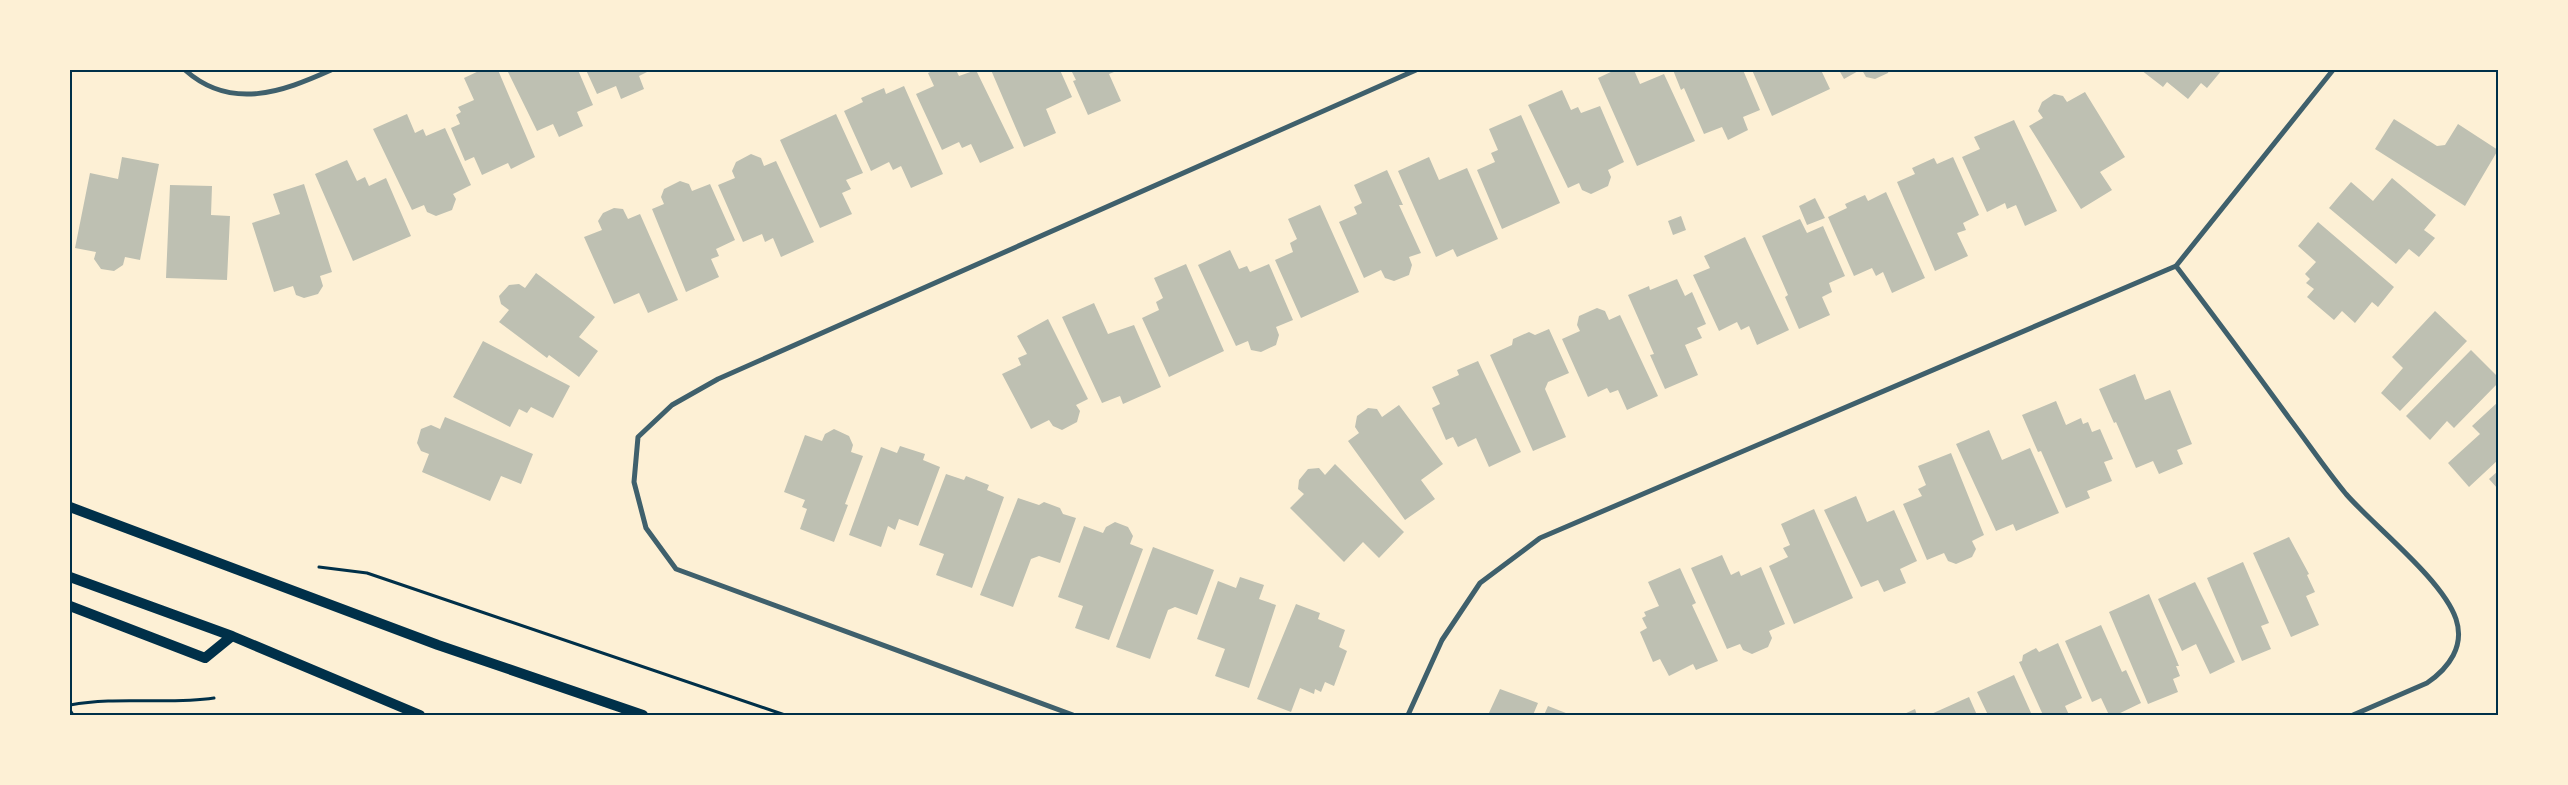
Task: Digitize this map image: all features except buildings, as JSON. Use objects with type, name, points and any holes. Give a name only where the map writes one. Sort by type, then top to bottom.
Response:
[{"type":"main road","points":[[70,507],[438,645],[643,715]]},
{"type":"main road","points":[[70,577],[232,636],[420,715]]},
{"type":"main road","points":[[70,606],[205,658],[232,636]]},
{"type":"street","points":[[185,70],[200,83],[247,96],[289,88],[331,70]]},
{"type":"street","points":[[1073,715],[676,569],[646,528],[634,482],[638,437],[672,405],[718,379],[1416,70]]},
{"type":"street","points":[[1408,715],[1442,640],[1480,583],[1540,538],[2176,266],[2333,70]]},
{"type":"street","points":[[2176,266],[2346,493],[2430,579],[2451,609],[2456,620],[2458,632],[2454,656],[2438,676],[2428,683],[2352,715]]},
{"type":"path","points":[[319,566],[367,573],[785,715]]},
{"type":"path","points":[[70,705],[98,700],[189,702],[214,698]]},
{"type":"path","points":[[70,710],[73,715]]}]
